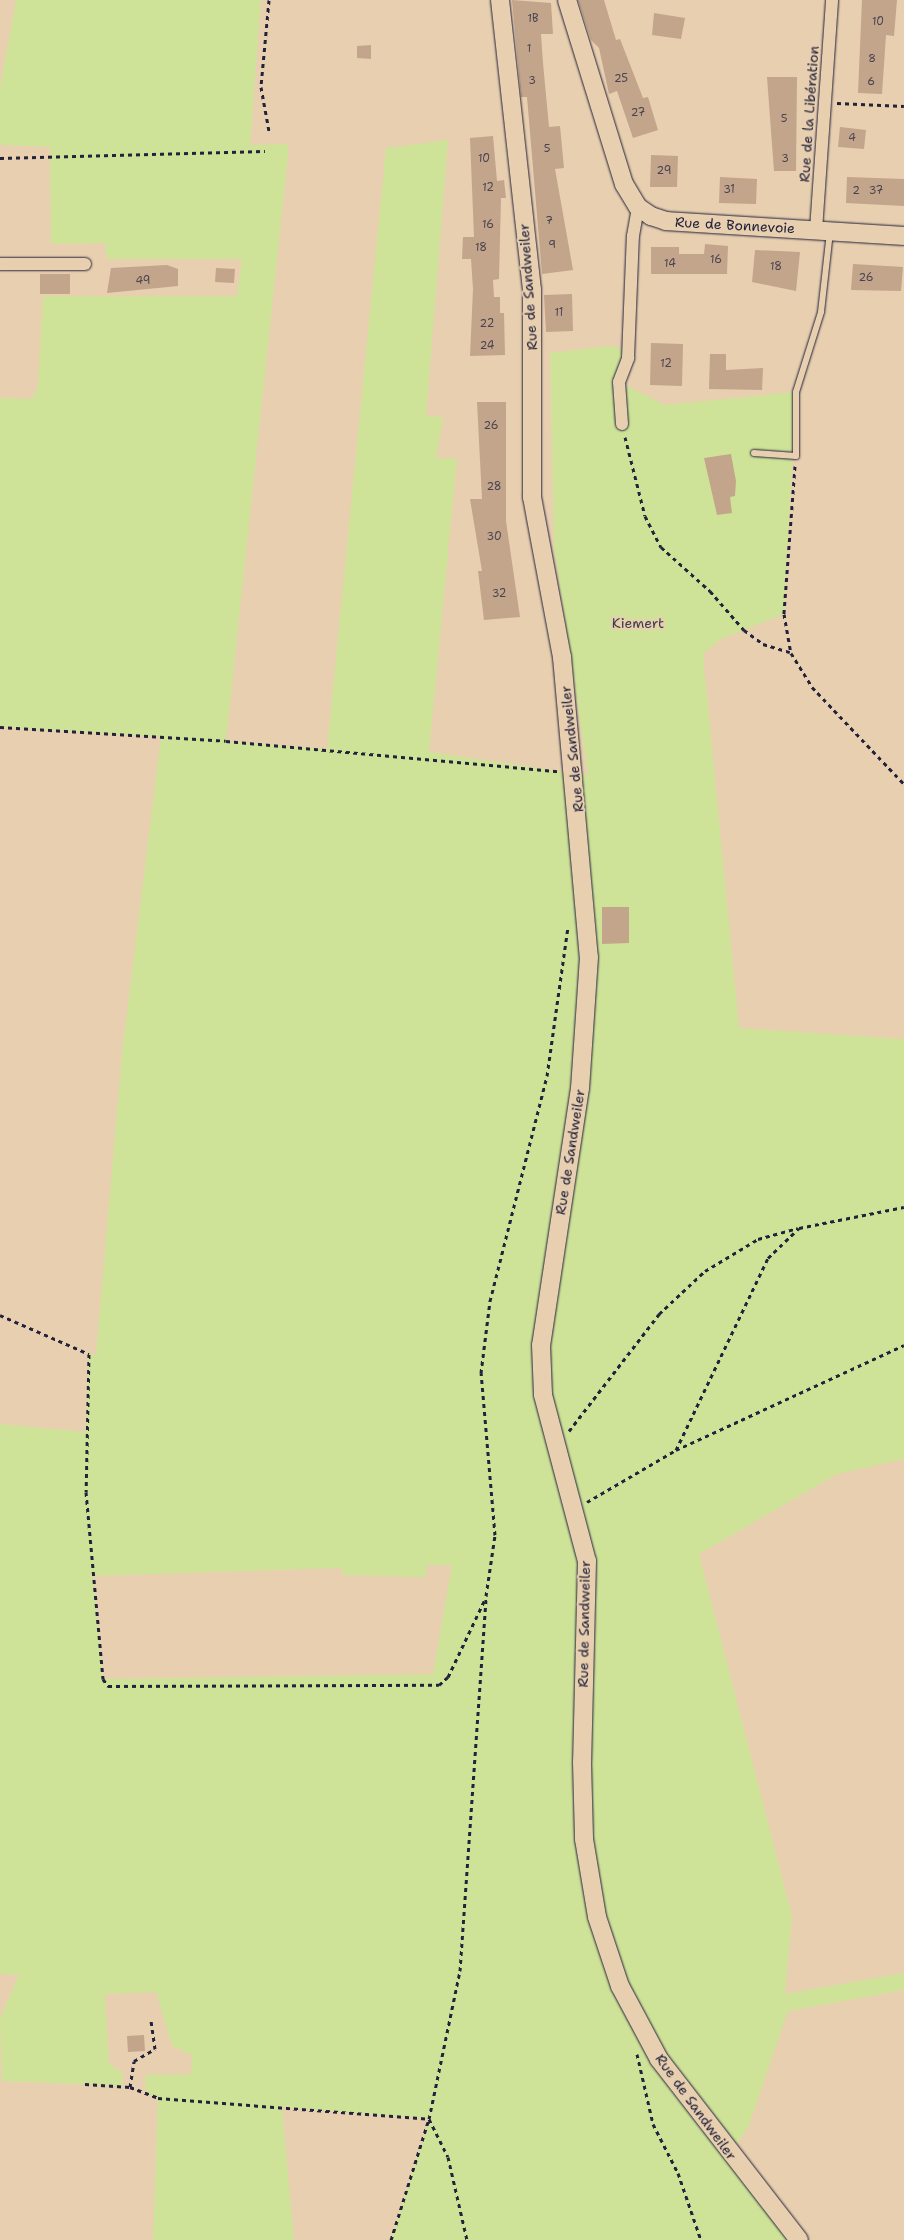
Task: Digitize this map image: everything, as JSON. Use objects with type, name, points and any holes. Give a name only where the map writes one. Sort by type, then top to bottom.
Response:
[{"type":"main road","name":"Rue de Sandweiler","points":[[500,0],[532,290],[532,497],[562,658],[575,772],[589,957],[580,1088],[541,1345],[543,1395],[556,1449],[575,1509],[587,1561],[582,1762],[584,1839],[597,1917],[620,1986],[659,2059],[710,2130],[799,2240]]},
{"type":"main road","points":[[567,0],[624,184],[638,207]]},
{"type":"main road","name":"Rue de Bonnevoie","points":[[638,207],[666,221],[904,236]]},
{"type":"street","name":"Rue de la Libération","points":[[823,230],[825,102],[832,0]]},
{"type":"street","points":[[622,424],[619,382],[628,358],[633,236],[638,207]]},
{"type":"street","points":[[0,264],[85,264]]},
{"type":"lane","points":[[754,453],[796,456],[796,392],[821,312],[823,230]]},
{"type":"path","points":[[269,0],[261,87],[269,130]]},
{"type":"path","points":[[825,102],[904,106]]},
{"type":"path","points":[[0,158],[265,151]]},
{"type":"path","points":[[622,424],[645,516],[661,547],[710,590],[744,630],[764,644],[791,652]]},
{"type":"path","points":[[796,456],[784,614],[791,652],[818,694],[904,784]]},
{"type":"path","points":[[0,726],[226,741],[575,772]]},
{"type":"path","points":[[391,2240],[429,2119],[460,1971],[486,1596],[495,1536],[481,1373],[490,1301],[550,1057],[569,922]]},
{"type":"path","points":[[556,1449],[659,1314],[705,1271],[758,1239],[799,1228],[904,1207]]},
{"type":"path","points":[[676,1450],[768,1258],[799,1228]]},
{"type":"path","points":[[0,1316],[89,1354],[86,1492],[103,1679],[108,1686],[439,1685],[448,1677],[486,1596]]},
{"type":"path","points":[[575,1509],[676,1450],[904,1345]]},
{"type":"path","points":[[130,2086],[134,2061],[155,2049],[151,2020]]},
{"type":"path","points":[[639,2021],[637,2064],[654,2124],[678,2173],[701,2240]]},
{"type":"path","points":[[85,2084],[130,2086],[158,2098],[429,2119]]},
{"type":"path","points":[[429,2119],[448,2157],[467,2240]]},
{"type":"green space","name":"Kiemert","points":[[16,0],[261,0],[250,145],[288,144],[288,155],[226,741],[327,749],[386,148],[448,140],[426,416],[443,417],[436,458],[457,458],[429,752],[588,775],[554,546],[550,353],[610,346],[627,350],[619,382],[665,405],[796,392],[784,614],[721,639],[703,654],[739,1028],[904,1039],[904,1459],[837,1474],[699,1554],[792,1916],[785,1994],[904,1973],[904,1990],[788,2011],[749,2125],[736,2146],[791,2240],[391,2240],[429,2119],[282,2107],[294,2240],[153,2240],[158,2098],[146,2093],[145,2075],[191,2074],[192,2055],[172,2046],[156,1992],[105,1994],[109,2064],[123,2073],[122,2086],[2,2081],[0,2018],[19,1975],[0,1974],[0,1424],[86,1432],[89,1354],[96,1355],[122,1053],[161,737],[0,727],[0,398],[32,399],[38,387],[43,296],[237,296],[242,259],[107,259],[105,243],[51,244],[50,147],[0,145],[0,88]],"holes":[[[427,1565],[452,1565],[433,1674],[103,1679],[93,1576],[341,1568],[343,1575],[425,1577]]]},
{"type":"building","points":[[512,0],[551,3],[553,34],[541,34],[543,63],[549,127],[560,126],[564,168],[555,169],[573,270],[542,274],[527,97],[521,97]]},
{"type":"building","points":[[578,0],[604,0],[616,40],[620,39],[643,98],[648,97],[658,130],[633,138],[617,91],[609,94],[599,48],[591,40]]},
{"type":"building","points":[[862,0],[897,0],[894,36],[886,35],[882,94],[858,93]]},
{"type":"building","points":[[654,13],[685,18],[681,39],[652,35]]},
{"type":"building","points":[[371,45],[371,59],[357,58],[357,46]]},
{"type":"building","points":[[767,77],[797,77],[796,171],[774,171]]},
{"type":"building","points":[[840,127],[866,130],[864,149],[838,147]]},
{"type":"building","points":[[493,136],[497,181],[504,180],[506,198],[501,198],[499,279],[493,280],[494,297],[500,297],[500,313],[504,313],[505,355],[470,356],[473,289],[471,259],[462,259],[463,237],[474,237],[470,138]]},
{"type":"building","points":[[651,155],[678,156],[677,187],[650,187]]},
{"type":"building","points":[[720,177],[757,179],[756,204],[719,203]]},
{"type":"building","points":[[847,177],[904,179],[904,206],[846,203]]},
{"type":"building","points":[[705,244],[728,246],[727,274],[651,274],[651,247],[679,247],[679,254],[704,254]]},
{"type":"building","points":[[755,250],[800,252],[796,291],[752,282]]},
{"type":"building","points":[[853,264],[903,267],[901,291],[851,290]]},
{"type":"building","points":[[167,265],[178,269],[178,286],[107,293],[111,268]]},
{"type":"building","points":[[216,268],[235,269],[234,283],[215,282]]},
{"type":"building","points":[[40,274],[70,274],[70,294],[40,294]]},
{"type":"building","points":[[572,294],[573,331],[546,332],[544,295]]},
{"type":"building","points":[[651,343],[683,344],[682,386],[650,385]]},
{"type":"building","points":[[710,354],[726,354],[726,370],[763,368],[762,390],[709,389]]},
{"type":"building","points":[[477,402],[506,402],[506,521],[520,617],[484,620],[478,571],[482,571],[470,499],[482,499]]},
{"type":"building","points":[[731,454],[736,481],[735,496],[730,497],[732,513],[717,515],[704,458]]},
{"type":"building","points":[[602,907],[629,907],[629,943],[602,944]]},
{"type":"building","points":[[144,2035],[145,2051],[128,2052],[127,2036]]}]
